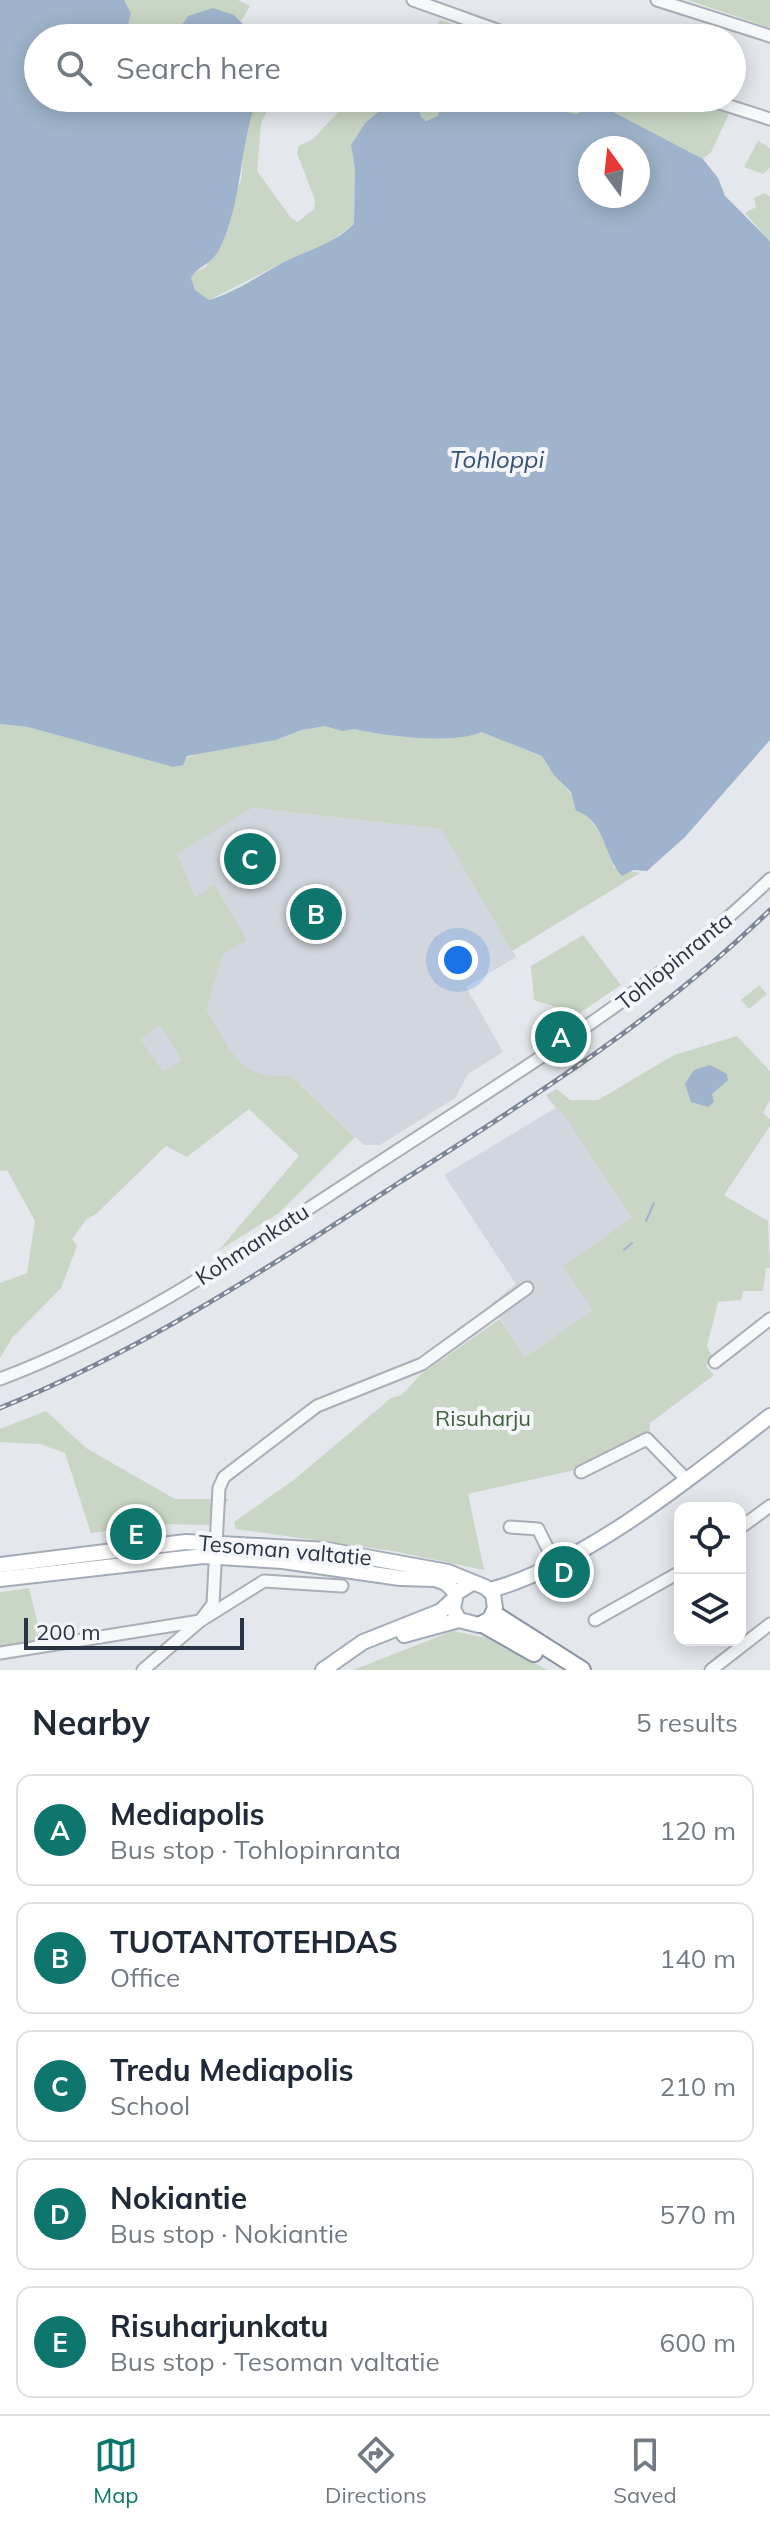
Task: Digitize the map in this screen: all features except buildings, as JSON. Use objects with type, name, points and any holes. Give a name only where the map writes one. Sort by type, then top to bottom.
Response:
[{"type":"highway","points":[[490,1608],[563,1670]]},
{"type":"highway","points":[[490,1608],[582,1670]]},
{"type":"main road","points":[[351,1652],[444,1621],[459,1620],[472,1625],[539,1571],[630,1518],[770,1416]]},
{"type":"main road","name":"Tesoman valtatie","points":[[0,1565],[168,1543],[435,1579],[446,1583],[454,1596]]},
{"type":"main road","name":"Tesoman valtatie","points":[[0,1579],[218,1549],[369,1557],[448,1572],[472,1583],[490,1608]]},
{"type":"main road","points":[[323,1670],[378,1635],[441,1611],[454,1596],[472,1583]]},
{"type":"main road","points":[[454,1596],[459,1620]]},
{"type":"street","points":[[413,0],[480,24]]},
{"type":"street","points":[[657,0],[732,24]]},
{"type":"street","points":[[746,28],[770,36]]},
{"type":"street","points":[[746,111],[770,119]]},
{"type":"street","name":"Tohlopinranta","points":[[493,1089],[621,1005],[702,941],[770,879]]},
{"type":"street","name":"Kohmankatu","points":[[0,1379],[84,1343],[174,1295],[493,1089]]},
{"type":"street","points":[[0,1653],[200,1621],[213,1604],[219,1488],[224,1477],[317,1406],[422,1364],[527,1288]]},
{"type":"street","points":[[715,1362],[770,1319]]},
{"type":"street","points":[[581,1472],[651,1439],[686,1479]]},
{"type":"street","points":[[746,1524],[770,1506]]},
{"type":"street","points":[[510,1527],[538,1529],[555,1563]]},
{"type":"street","points":[[595,1620],[676,1574]]},
{"type":"street","points":[[143,1670],[200,1621],[264,1581],[342,1586]]},
{"type":"street","points":[[711,1670],[770,1624]]},
{"type":"shaded area","points":[[252,808],[442,829],[516,957],[466,987],[503,1052],[468,1074],[455,1098],[380,1145],[364,1145],[290,1075],[183,1104],[111,992],[111,856]]},
{"type":"shaded area","points":[[559,1106],[632,1218],[593,1310],[525,1357],[491,1304],[516,1284],[444,1175]]},
{"type":"green space","points":[[124,0],[238,0],[250,6],[241,21],[234,15],[204,24],[128,24],[131,13]]},
{"type":"green space","points":[[688,0],[770,0],[770,28]]},
{"type":"green space","points":[[252,112],[266,112],[261,123],[257,171],[291,218],[298,222],[314,209],[315,200],[297,153],[299,146],[313,139],[338,112],[378,112],[365,123],[351,145],[355,169],[354,224],[317,251],[284,262],[209,300],[194,290],[191,278],[194,272],[206,267],[241,180],[247,124]]},
{"type":"green space","points":[[420,112],[440,112],[439,116],[426,121]]},
{"type":"green space","points":[[613,112],[729,114],[711,152],[703,159]]},
{"type":"green space","points":[[758,141],[770,148],[770,168],[763,174],[744,167]]},
{"type":"green space","points":[[764,193],[770,196],[770,241],[745,213],[756,207],[754,198]]},
{"type":"green space","points":[[0,724],[28,727],[173,767],[184,759],[209,750],[262,743],[316,727],[438,739],[481,732],[542,756],[604,838],[614,868],[640,873],[512,951],[441,829],[252,808],[177,854],[195,898],[214,884],[247,940],[223,954],[206,1009],[229,1048],[247,1067],[273,1076],[290,1075],[355,1137],[279,1213],[218,1251],[299,1156],[249,1109],[187,1157],[166,1146],[86,1220],[72,1239],[77,1246],[61,1288],[12,1338],[0,1358],[0,1283],[27,1273],[35,1221],[7,1170],[0,1171]],"holes":[[[160,1025],[182,1060],[163,1072],[141,1039]]]},
{"type":"green space","points":[[583,935],[621,985],[578,1014],[534,1000],[531,966]]},
{"type":"green space","points":[[759,985],[767,994],[749,1009],[741,1000]]},
{"type":"green space","name":"Risuharju","points":[[737,1036],[770,1071],[770,1100],[763,1113],[770,1119],[770,1126],[724,1195],[768,1221],[770,1268],[766,1268],[763,1291],[743,1291],[741,1300],[718,1302],[707,1346],[713,1358],[706,1366],[714,1375],[650,1423],[649,1435],[584,1468],[468,1494],[484,1570],[393,1551],[236,1529],[234,1522],[295,1479],[391,1398],[402,1395],[420,1375],[500,1319],[525,1357],[593,1310],[563,1266],[632,1218],[559,1107],[556,1108],[546,1095],[557,1089],[570,1100],[598,1100],[674,1055]]},
{"type":"green space","points":[[46,1411],[86,1448],[175,1499],[229,1499],[209,1525],[159,1524],[91,1533],[65,1453],[40,1444],[0,1442],[0,1429]]},
{"type":"green space","points":[[29,1588],[42,1641],[0,1648],[0,1592]]},
{"type":"green space","points":[[453,1631],[492,1639],[547,1670],[353,1670]]},
{"type":"water","name":"Tohloppi","points":[[0,0],[124,0],[131,13],[128,24],[24,24],[24,112],[253,112],[227,230],[217,254],[191,278],[195,290],[209,300],[328,242],[354,224],[355,169],[351,145],[365,123],[378,112],[420,112],[426,121],[438,116],[439,112],[613,112],[703,159],[718,178],[725,196],[770,241],[770,740],[685,837],[647,871],[633,870],[622,876],[599,830],[586,815],[576,811],[571,792],[554,775],[542,756],[481,732],[437,739],[354,729],[342,731],[325,726],[302,730],[276,740],[187,756],[183,765],[173,767],[28,727],[0,724]]},
{"type":"water","points":[[213,8],[234,15],[243,24],[183,24],[188,16]]},
{"type":"water","points":[[710,1065],[727,1074],[728,1080],[712,1094],[714,1102],[708,1107],[691,1102],[685,1084],[694,1070]]},
{"type":"waterway","points":[[646,1221],[654,1203]]},
{"type":"waterway","points":[[624,1250],[632,1243]]},
{"type":"railway","points":[[0,1408],[105,1360],[206,1305],[497,1120],[639,1022],[684,987],[770,910]]},
{"type":"place","name":"Tredu Mediapolis","points":[[250,859]]},
{"type":"place","name":"TUOTANTOTEHDAS","points":[[316,914]]},
{"type":"place","name":"Mediapolis","points":[[561,1037]]},
{"type":"place","name":"Risuharjunkatu","points":[[136,1534]]},
{"type":"place","name":"Nokiantie","points":[[564,1572]]}]
